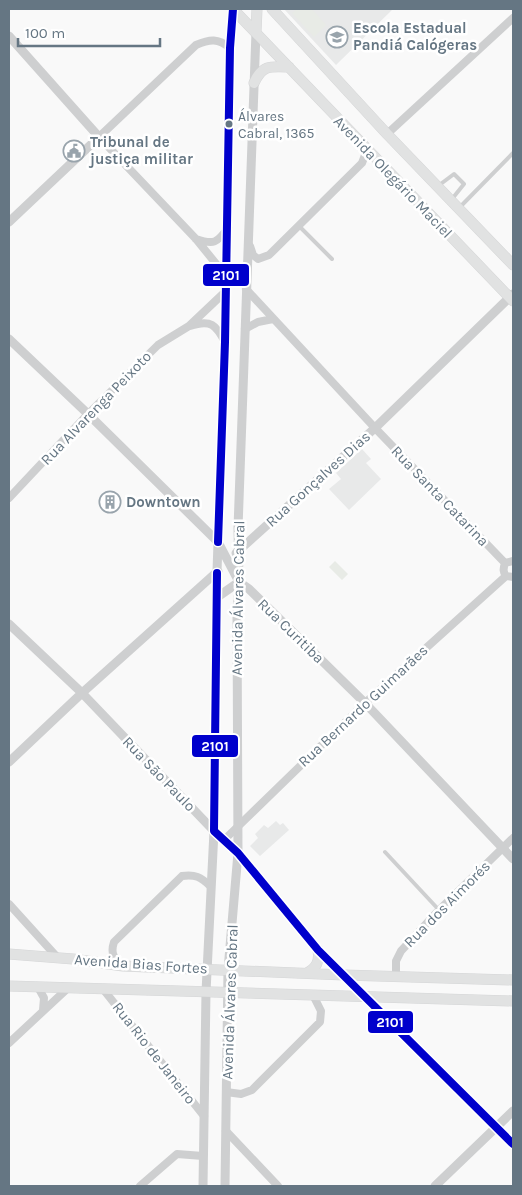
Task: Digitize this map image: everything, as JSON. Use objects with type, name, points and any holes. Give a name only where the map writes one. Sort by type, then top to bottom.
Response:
[{"type":"main road","name":"Avenida Olegário Maciel","points":[[233,9],[367,150],[512,297]]},
{"type":"main road","name":"Avenida Álvares Cabral","points":[[256,32],[257,9]]},
{"type":"main road","name":"Avenida Olegário Maciel","points":[[272,9],[387,134],[513,265]]},
{"type":"main road","points":[[254,83],[259,73],[265,68],[289,66]]},
{"type":"main road","points":[[307,973],[316,966],[319,958],[318,950]]},
{"type":"main road","name":"Avenida Bias Fortes","points":[[9,954],[123,966],[513,980]]},
{"type":"main road","name":"Avenida Bias Fortes","points":[[9,986],[513,1001]]},
{"type":"street","name":"Avenida Álvares Cabral","points":[[203,1186],[206,992],[214,831],[216,598],[228,228],[230,48],[233,9]]},
{"type":"street","points":[[387,134],[513,18]]},
{"type":"street","name":"Avenida Álvares Cabral","points":[[225,1186],[228,970],[238,852],[236,613],[239,582],[238,552],[246,290],[256,32]]},
{"type":"street","points":[[9,36],[98,137],[196,239],[226,276]]},
{"type":"street","points":[[9,222],[196,45],[206,40],[215,40],[222,42],[230,48]]},
{"type":"street","points":[[248,239],[253,255],[258,259],[269,255],[362,163],[367,150]]},
{"type":"street","points":[[196,239],[208,243],[214,242],[219,240],[228,228]]},
{"type":"street","name":"Rua Santa Catarina","points":[[246,290],[375,428],[509,562]]},
{"type":"street","name":"Rua Alvarenga Peixoto","points":[[9,498],[88,414],[158,345],[188,326],[226,291]]},
{"type":"street","name":"Rua Gonçalves Dias","points":[[9,762],[82,693],[217,573],[375,428],[512,297]]},
{"type":"street","points":[[245,329],[258,322],[273,319]]},
{"type":"street","points":[[188,326],[201,322],[209,324],[217,328],[225,342]]},
{"type":"street","name":"Rua Curitiba","points":[[9,339],[218,542],[239,582],[249,589],[365,703],[513,859]]},
{"type":"street","points":[[509,562],[503,568],[510,577]]},
{"type":"street","name":"Rua Bernardo Guimarães","points":[[224,840],[238,824],[365,703],[510,577]]},
{"type":"street","points":[[216,598],[239,582]]},
{"type":"street","name":"Rua São Paulo","points":[[9,624],[82,693],[214,831],[238,852],[318,950],[513,1144]]},
{"type":"street","name":"Rua dos Aimorés","points":[[396,977],[396,961],[401,951],[438,910],[513,838]]},
{"type":"street","points":[[123,966],[113,956],[114,942],[182,876],[193,874],[201,877],[210,886]]},
{"type":"street","points":[[9,904],[57,958]]},
{"type":"street","points":[[41,956],[44,951],[43,943]]},
{"type":"street","points":[[38,987],[44,998],[43,1010]]},
{"type":"street","points":[[9,1043],[68,988]]},
{"type":"street","name":"Rua Rio de Janeiro","points":[[103,989],[204,1116]]},
{"type":"street","points":[[226,1092],[241,1094],[252,1090],[320,1022],[321,1011],[313,995]]},
{"type":"street","points":[[435,1186],[513,1110]]},
{"type":"street","points":[[226,1131],[278,1186]]},
{"type":"street","points":[[140,1186],[177,1154],[203,1156]]},
{"type":"lane","points":[[455,204],[513,153]]},
{"type":"lane","points":[[437,186],[454,174],[464,184],[455,204]]},
{"type":"lane","points":[[299,226],[332,259]]},
{"type":"lane","points":[[385,852],[438,910]]},
{"type":"shaded area","name":"Escola Estadual Pandiá Calógeras","points":[[284,9],[393,9],[336,65]]},
{"type":"shaded area","points":[[297,9],[312,9],[326,25],[314,37],[292,13]]},
{"type":"shaded area","points":[[362,449],[371,459],[366,463],[381,479],[349,510],[329,489],[341,479],[336,473]]},
{"type":"shaded area","points":[[335,561],[348,574],[342,580],[329,567]]},
{"type":"shaded area","points":[[276,821],[280,825],[283,823],[289,830],[260,856],[250,846],[258,838],[255,834],[264,825],[268,828]]},
{"type":"transit line","name":"2101","points":[[218,542],[225,342],[230,48],[233,9]]},
{"type":"transit line","name":"2101","points":[[217,573],[214,831],[238,853],[318,950],[513,1144]]},
{"type":"place","name":"Escola Estadual Pandiá Calógeras","points":[[337,37]]},
{"type":"place","name":"Álvares Cabral, 1365","points":[[229,124]]},
{"type":"place","name":"Tribunal de justiça militar","points":[[74,151]]},
{"type":"place","name":"Downtown","points":[[110,502]]}]
